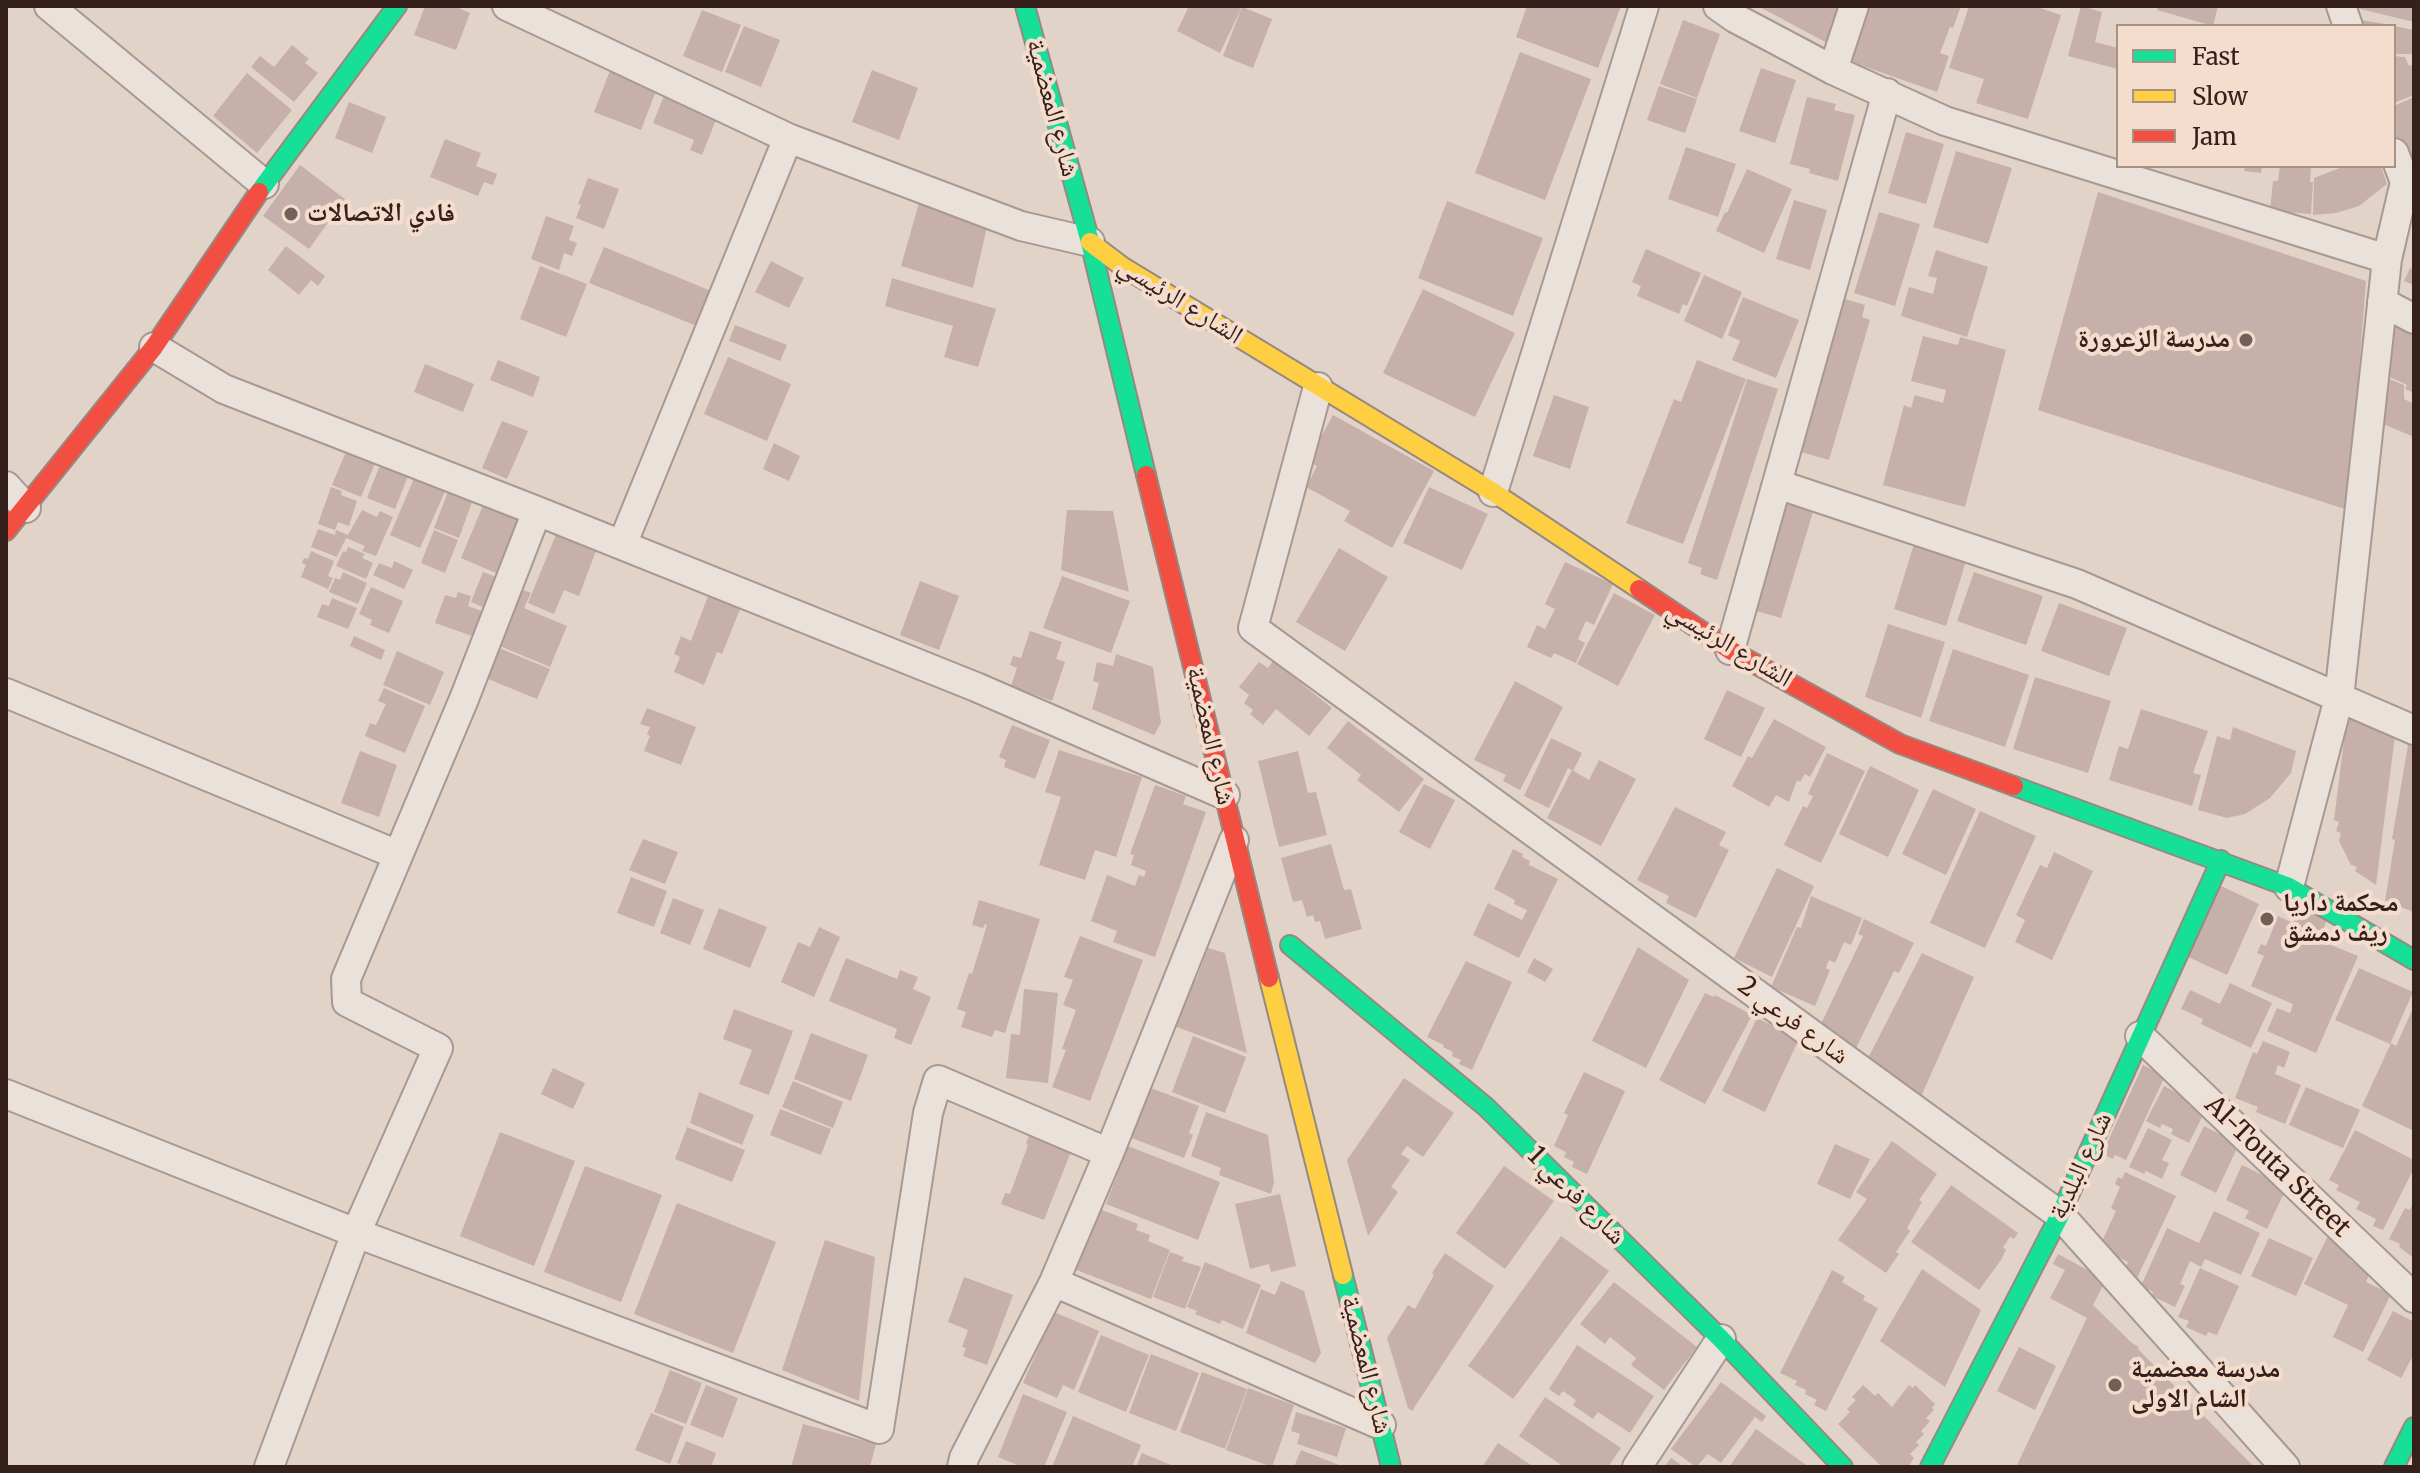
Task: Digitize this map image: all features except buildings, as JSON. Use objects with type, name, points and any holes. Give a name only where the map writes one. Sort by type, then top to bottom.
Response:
[{"type":"street","points":[[49,6],[264,184]]},
{"type":"street","points":[[6,531],[154,347],[264,184],[397,6]]},
{"type":"street","points":[[507,6],[788,138],[1021,226],[1102,240]]},
{"type":"street","name":"شارع المعضمية","points":[[1025,6],[1044,55],[1102,240],[1234,839],[1391,1467]]},
{"type":"street","points":[[1493,492],[1644,6]]},
{"type":"street","points":[[1718,6],[1833,70],[1945,121],[2387,259]]},
{"type":"street","points":[[1833,70],[1854,6]]},
{"type":"street","points":[[1730,650],[1887,93]]},
{"type":"street","points":[[622,545],[788,138]]},
{"type":"street","points":[[2289,887],[2339,698],[2387,259],[2409,181],[2396,157]]},
{"type":"street","name":"شارع المعضمية","points":[[1102,240],[1123,267],[1130,297]]},
{"type":"street","name":"الشارع الرئيسي","points":[[1102,240],[1123,267],[1493,492],[1730,650],[1900,744],[2289,887],[2414,960]]},
{"type":"street","points":[[2382,302],[2414,319]]},
{"type":"street","points":[[154,347],[224,389],[976,687],[1225,795]]},
{"type":"street","name":"شارع فرعي 2","points":[[1318,387],[1253,628],[2060,1215],[2285,1467]]},
{"type":"street","points":[[1777,484],[2077,584],[2414,730]]},
{"type":"street","points":[[6,486],[26,508]]},
{"type":"street","points":[[269,1467],[356,1233],[438,1048],[347,1002],[346,979],[464,699],[537,511]]},
{"type":"street","points":[[6,693],[398,855]]},
{"type":"street","points":[[970,1464],[1054,1282],[1109,1153],[1234,839]]},
{"type":"street","name":"شارع البلدية","points":[[1930,1467],[2060,1215],[2221,860]]},
{"type":"street","name":"شارع فرعي 1","points":[[1297,976],[1288,938],[1486,1107],[1721,1339],[1843,1467]]},
{"type":"street","name":"Al-Touta Street","points":[[2140,1036],[2414,1298]]},
{"type":"street","points":[[6,1094],[356,1233],[879,1429],[928,1113],[938,1080],[1109,1153]]},
{"type":"street","points":[[1054,1282],[1381,1425]]},
{"type":"street","points":[[1637,1467],[1721,1339]]},
{"type":"street","points":[[2394,1467],[2414,1427]]},
{"type":"traffic: fast","points":[[259,192],[397,6]]},
{"type":"traffic: fast","points":[[1025,6],[1090,242],[1146,475]]},
{"type":"traffic: fast","points":[[2014,786],[2289,887],[2414,960]]},
{"type":"traffic: fast","points":[[1930,1467],[2060,1215],[2221,860]]},
{"type":"traffic: fast","points":[[1290,945],[1486,1107],[1721,1339],[1843,1467]]},
{"type":"traffic: fast","points":[[1343,1275],[1391,1467]]},
{"type":"traffic: fast","points":[[2394,1467],[2414,1427]]},
{"type":"traffic: slow","points":[[1090,242],[1123,267],[1493,492],[1639,589]]},
{"type":"traffic: slow","points":[[1269,978],[1343,1275]]},
{"type":"traffic: jam","points":[[6,531],[154,347],[259,192]]},
{"type":"traffic: jam","points":[[1146,475],[1269,978]]},
{"type":"traffic: jam","points":[[1639,589],[1730,650],[1900,744],[2014,786]]},
{"type":"place","name":"فادي الاتصالات","points":[[291,214]]},
{"type":"place","name":"مدرسة الزعرورة","points":[[2246,340]]},
{"type":"place","name":"محكمة داريا ريف دمشق","points":[[2267,919]]},
{"type":"place","name":"مدرسة معضمية الشام الاولى","points":[[2115,1385]]}]
